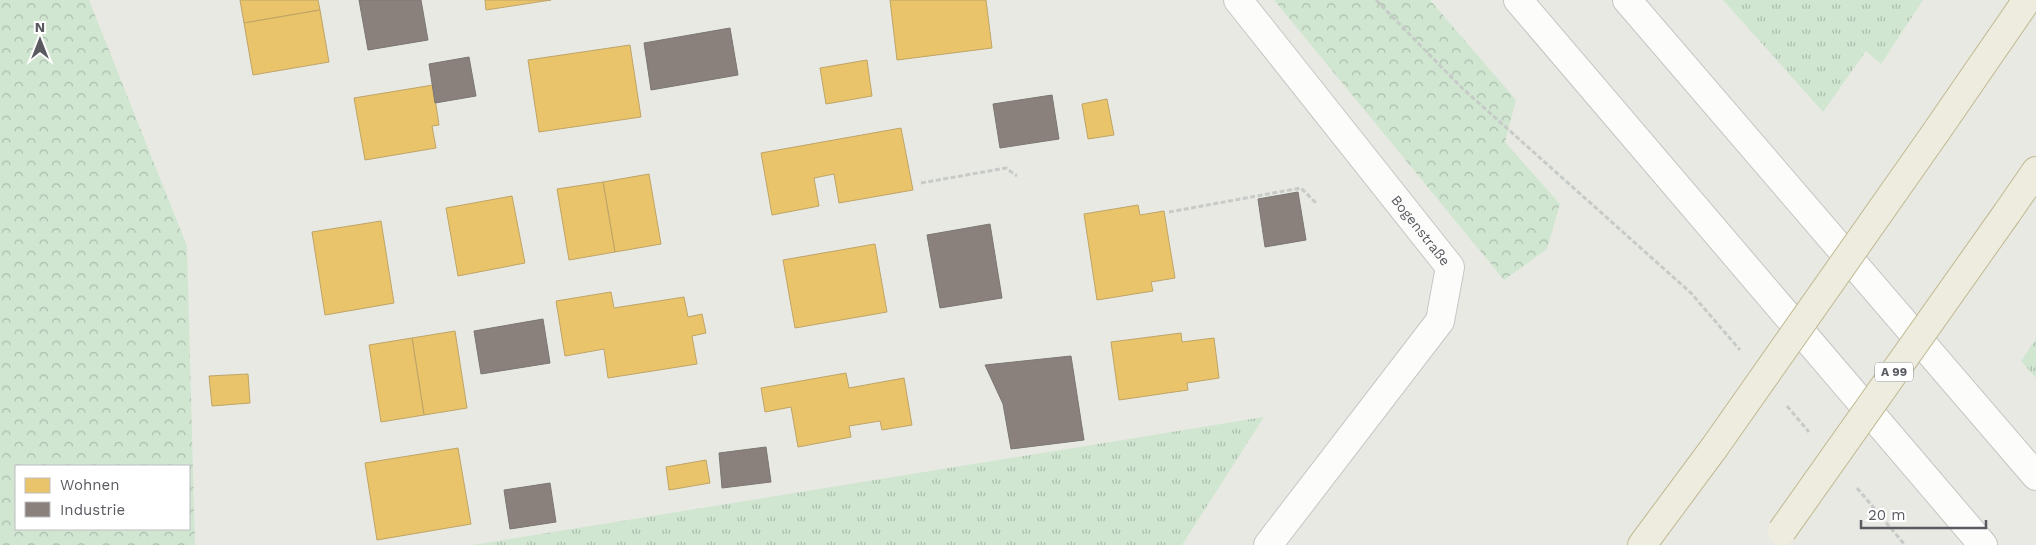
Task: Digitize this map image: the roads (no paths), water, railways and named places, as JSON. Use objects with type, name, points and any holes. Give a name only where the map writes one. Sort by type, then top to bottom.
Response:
[{"type":"highway","points":[[1642,545],[1714,448],[2027,0]]},
{"type":"highway","name":"A 99","points":[[1777,538],[2036,171]]},
{"type":"main road","name":"Bogenstraße","points":[[1238,0],[1450,267],[1440,321],[1268,545]]},
{"type":"main road","points":[[1518,0],[1983,545]]},
{"type":"main road","points":[[1626,0],[2036,476]]}]
